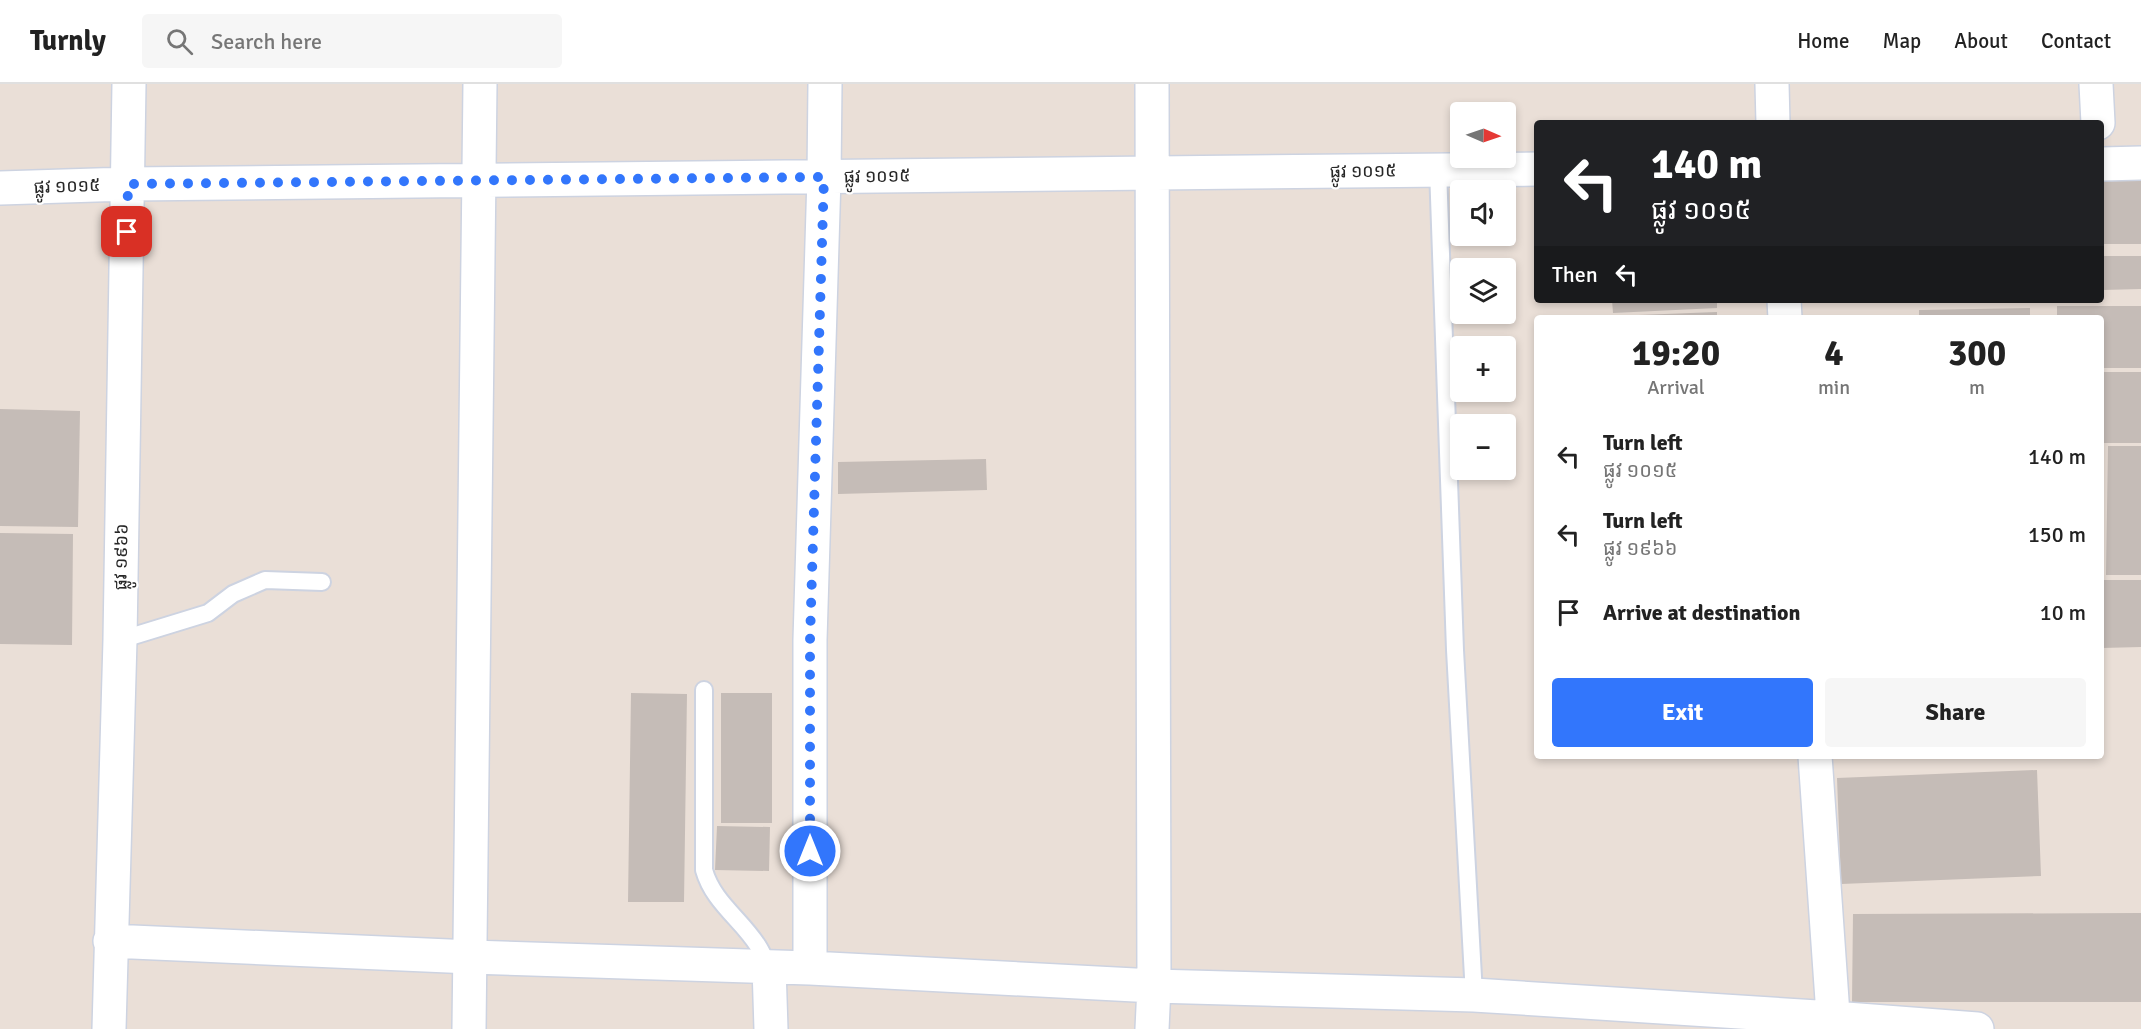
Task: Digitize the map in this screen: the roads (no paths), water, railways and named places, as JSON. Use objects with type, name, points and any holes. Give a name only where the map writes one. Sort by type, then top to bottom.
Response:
[{"type":"street","name":"ផ្លូវ ១៩៦៦","points":[[109,1029],[120,640],[129,84]]},
{"type":"street","points":[[470,1029],[481,180],[480,84]]},
{"type":"street","points":[[810,968],[810,640],[825,84]]},
{"type":"street","points":[[1152,84],[1154,986],[1152,1029]]},
{"type":"street","points":[[1772,84],[1773,120]]},
{"type":"street","points":[[2096,84],[2098,120]]},
{"type":"street","points":[[2104,164],[2141,163]]},
{"type":"street","name":"ផ្លូវ ១០១៥","points":[[0,188],[128,184],[1534,169]]},
{"type":"street","points":[[1815,759],[1834,1023]]},
{"type":"street","points":[[110,941],[471,957],[810,968],[1154,986],[1474,995],[1610,1017],[1977,1029]]},
{"type":"street","points":[[769,967],[771,1029]]},
{"type":"lane","points":[[1438,170],[1455,650],[1474,995]]},
{"type":"lane","points":[[120,640],[208,613],[234,594],[265,580],[322,582]]},
{"type":"lane","points":[[704,690],[704,870],[708,884],[722,904],[758,945],[769,967]]}]
